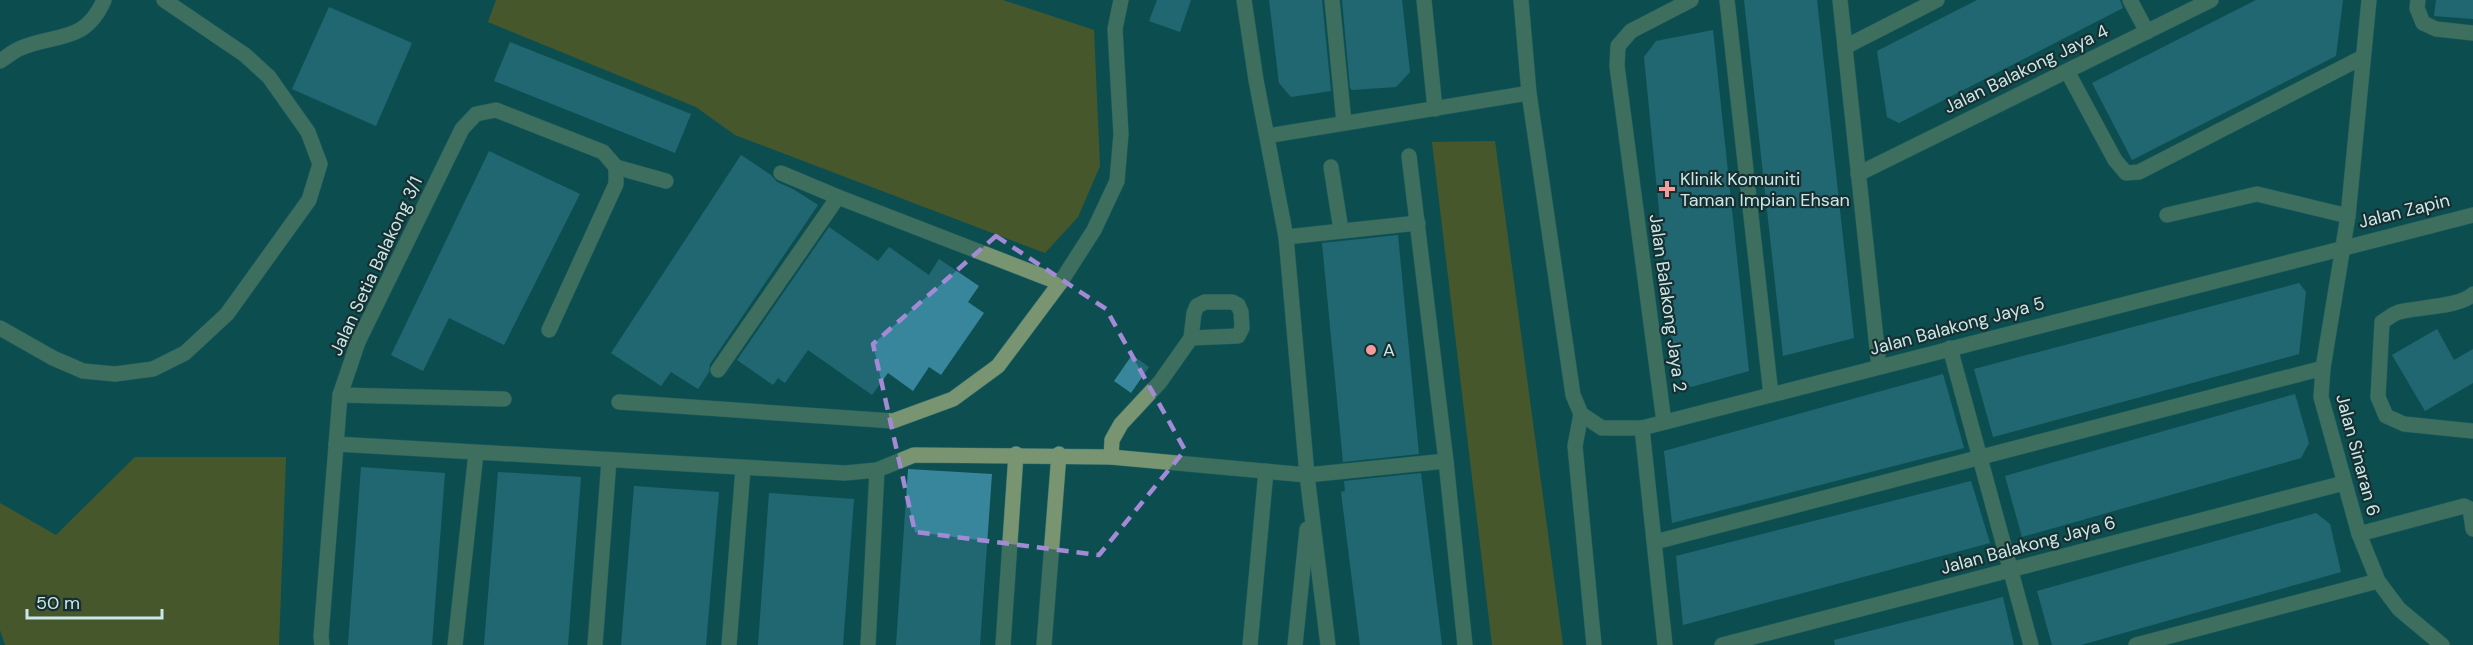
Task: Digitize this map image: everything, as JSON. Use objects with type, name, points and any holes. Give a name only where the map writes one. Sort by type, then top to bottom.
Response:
[{"type":"street","points":[[0,61],[21,48],[61,39],[81,30],[99,12],[104,0]]},
{"type":"street","points":[[0,328],[52,358],[83,371],[115,374],[153,369],[185,353],[227,314],[309,200],[320,164],[308,132],[269,77],[245,55],[164,0]]},
{"type":"street","points":[[618,402],[893,421],[953,399],[998,366],[1060,283],[1094,230],[1117,181],[1121,134],[1115,29],[1121,0]]},
{"type":"street","points":[[1244,0],[1256,80],[1286,237],[1307,475],[1328,645]]},
{"type":"street","points":[[1332,0],[1344,123]]},
{"type":"street","points":[[1424,0],[1435,109]]},
{"type":"street","points":[[1521,0],[1529,93],[1573,395],[1581,414],[1575,446],[1593,645]]},
{"type":"street","name":"Jalan Balakong Jaya 2","points":[[1664,422],[1617,66],[1618,46],[1631,31],[1691,0]]},
{"type":"street","points":[[1727,0],[1771,395]]},
{"type":"street","points":[[1840,0],[1879,366]]},
{"type":"street","points":[[1845,47],[1937,0]]},
{"type":"street","points":[[2130,0],[2147,32]]},
{"type":"street","name":"Jalan Balakong Jaya 4","points":[[1858,174],[2211,0]]},
{"type":"street","name":"Jalan Sinaran 6","points":[[2369,0],[2348,216],[2323,368],[2321,397],[2359,534],[2378,581],[2399,609],[2442,645]]},
{"type":"street","points":[[2417,4],[2423,23],[2436,29],[2473,33]]},
{"type":"street","points":[[2067,71],[2115,160],[2126,172],[2139,172],[2363,57]]},
{"type":"street","points":[[1267,136],[1529,93]]},
{"type":"street","name":"Jalan Setia Balakong 3/1","points":[[322,645],[340,395],[358,342],[462,129],[477,114],[496,110],[603,152],[616,167]]},
{"type":"street","points":[[1409,156],[1446,461],[1465,645]]},
{"type":"street","points":[[549,330],[616,184],[616,167],[666,181]]},
{"type":"street","points":[[1331,167],[1341,231]]},
{"type":"street","points":[[781,173],[1060,283]]},
{"type":"street","points":[[2167,215],[2257,194],[2348,216]]},
{"type":"street","points":[[718,370],[838,197]]},
{"type":"street","name":"Jalan Zapin","points":[[2344,246],[2473,214]]},
{"type":"street","points":[[1286,237],[1418,223]]},
{"type":"street","name":"Jalan Balakong Jaya 5","points":[[1581,414],[1602,428],[1642,428],[2344,246]]},
{"type":"street","points":[[2473,294],[2447,304],[2397,313],[2382,322],[2378,397],[2386,416],[2404,424],[2473,431]]},
{"type":"street","points":[[1111,457],[1112,440],[1121,424],[1160,382],[1191,338]]},
{"type":"street","points":[[1950,348],[2031,645]]},
{"type":"street","points":[[1655,542],[2323,368]]},
{"type":"street","points":[[340,395],[504,399]]},
{"type":"street","points":[[1642,428],[1665,645]]},
{"type":"street","points":[[336,444],[743,469],[846,473],[877,470],[914,454],[1059,454],[1307,475],[1446,461]]},
{"type":"street","points":[[455,645],[476,453]]},
{"type":"street","points":[[1003,645],[1016,454]]},
{"type":"street","points":[[1044,645],[1059,454]]},
{"type":"street","points":[[595,645],[609,460]]},
{"type":"street","points":[[729,645],[743,469]]},
{"type":"street","points":[[868,645],[877,470]]},
{"type":"street","points":[[1250,645],[1266,471]]},
{"type":"street","name":"Jalan Balakong Jaya 6","points":[[1722,645],[2344,483]]},
{"type":"street","points":[[1295,645],[1310,501]]},
{"type":"street","points":[[2359,534],[2464,506],[2470,509],[2473,529]]},
{"type":"street","points":[[2136,645],[2378,581]]},
{"type":"highlighted area","points":[[996,236],[1106,309],[1185,450],[1099,555],[915,532],[873,344]]},
{"type":"shaded area","points":[[496,0],[1003,0],[1094,30],[1100,166],[1078,217],[1045,253],[735,135],[696,107],[488,22]]},
{"type":"shaded area","points":[[1495,141],[1563,645],[1492,645],[1432,142]]},
{"type":"shaded area","points":[[135,457],[286,457],[279,645],[5,645],[0,630],[0,503],[56,535]]},
{"type":"building","points":[[1157,0],[1191,0],[1180,32],[1149,21]]},
{"type":"building","points":[[1269,0],[1322,0],[1331,91],[1291,97],[1279,83]]},
{"type":"building","points":[[1342,0],[1402,0],[1410,72],[1396,87],[1352,90],[1350,88]]},
{"type":"building","points":[[1744,0],[1817,0],[1854,338],[1783,356]]},
{"type":"building","points":[[1977,0],[2120,0],[2123,8],[1899,123],[1887,117],[1877,51]]},
{"type":"building","points":[[2256,0],[2343,0],[2336,56],[2132,160],[2092,83]]},
{"type":"building","points":[[2436,0],[2473,0],[2473,19],[2434,16]]},
{"type":"building","points":[[329,7],[412,43],[376,126],[292,89]]},
{"type":"building","points":[[1713,30],[1749,371],[1691,387],[1675,374],[1644,57],[1656,41]]},
{"type":"building","points":[[510,42],[691,114],[675,153],[494,81]]},
{"type":"building","points":[[489,151],[580,194],[504,345],[449,318],[423,371],[391,355]]},
{"type":"building","points":[[741,155],[771,175],[777,182],[818,205],[710,364],[709,372],[698,389],[671,372],[661,386],[611,353]]},
{"type":"building","points":[[829,227],[878,261],[889,247],[929,275],[939,259],[979,286],[968,302],[984,313],[941,375],[929,367],[913,391],[888,373],[872,395],[808,350],[785,383],[778,378],[773,385],[737,360]]},
{"type":"building","name":"A","points":[[1398,235],[1419,454],[1343,462],[1322,243]]},
{"type":"building","points":[[2299,283],[2306,292],[2299,354],[1993,437],[1974,369]]},
{"type":"building","points":[[2437,329],[2454,360],[2473,349],[2473,383],[2425,411],[2392,355]]},
{"type":"building","points":[[1132,355],[1149,367],[1131,393],[1114,381]]},
{"type":"building","points":[[1943,374],[1964,448],[1672,523],[1664,451]]},
{"type":"building","points":[[2295,394],[2309,443],[2301,458],[2022,537],[2005,476]]},
{"type":"building","points":[[361,467],[445,473],[432,645],[348,645]]},
{"type":"building","points":[[908,469],[992,474],[980,645],[896,645]]},
{"type":"building","points":[[498,472],[581,477],[568,645],[484,645]]},
{"type":"building","points":[[1421,473],[1442,645],[1360,645],[1341,492],[1345,491],[1344,481]]},
{"type":"building","points":[[1971,481],[1990,543],[1683,625],[1676,556]]},
{"type":"building","points":[[634,486],[719,492],[706,645],[621,645]]},
{"type":"building","points":[[769,493],[854,499],[843,645],[758,645]]},
{"type":"building","points":[[2316,513],[2330,524],[2341,572],[2081,645],[2052,645],[2037,591]]},
{"type":"building","points":[[2003,597],[2014,645],[1835,645],[1834,640]]},
{"type":"place","name":"Klinik Komuniti Taman Impian Ehsan","points":[[1667,189]]},
{"type":"place","name":"A","points":[[1371,350]]}]
